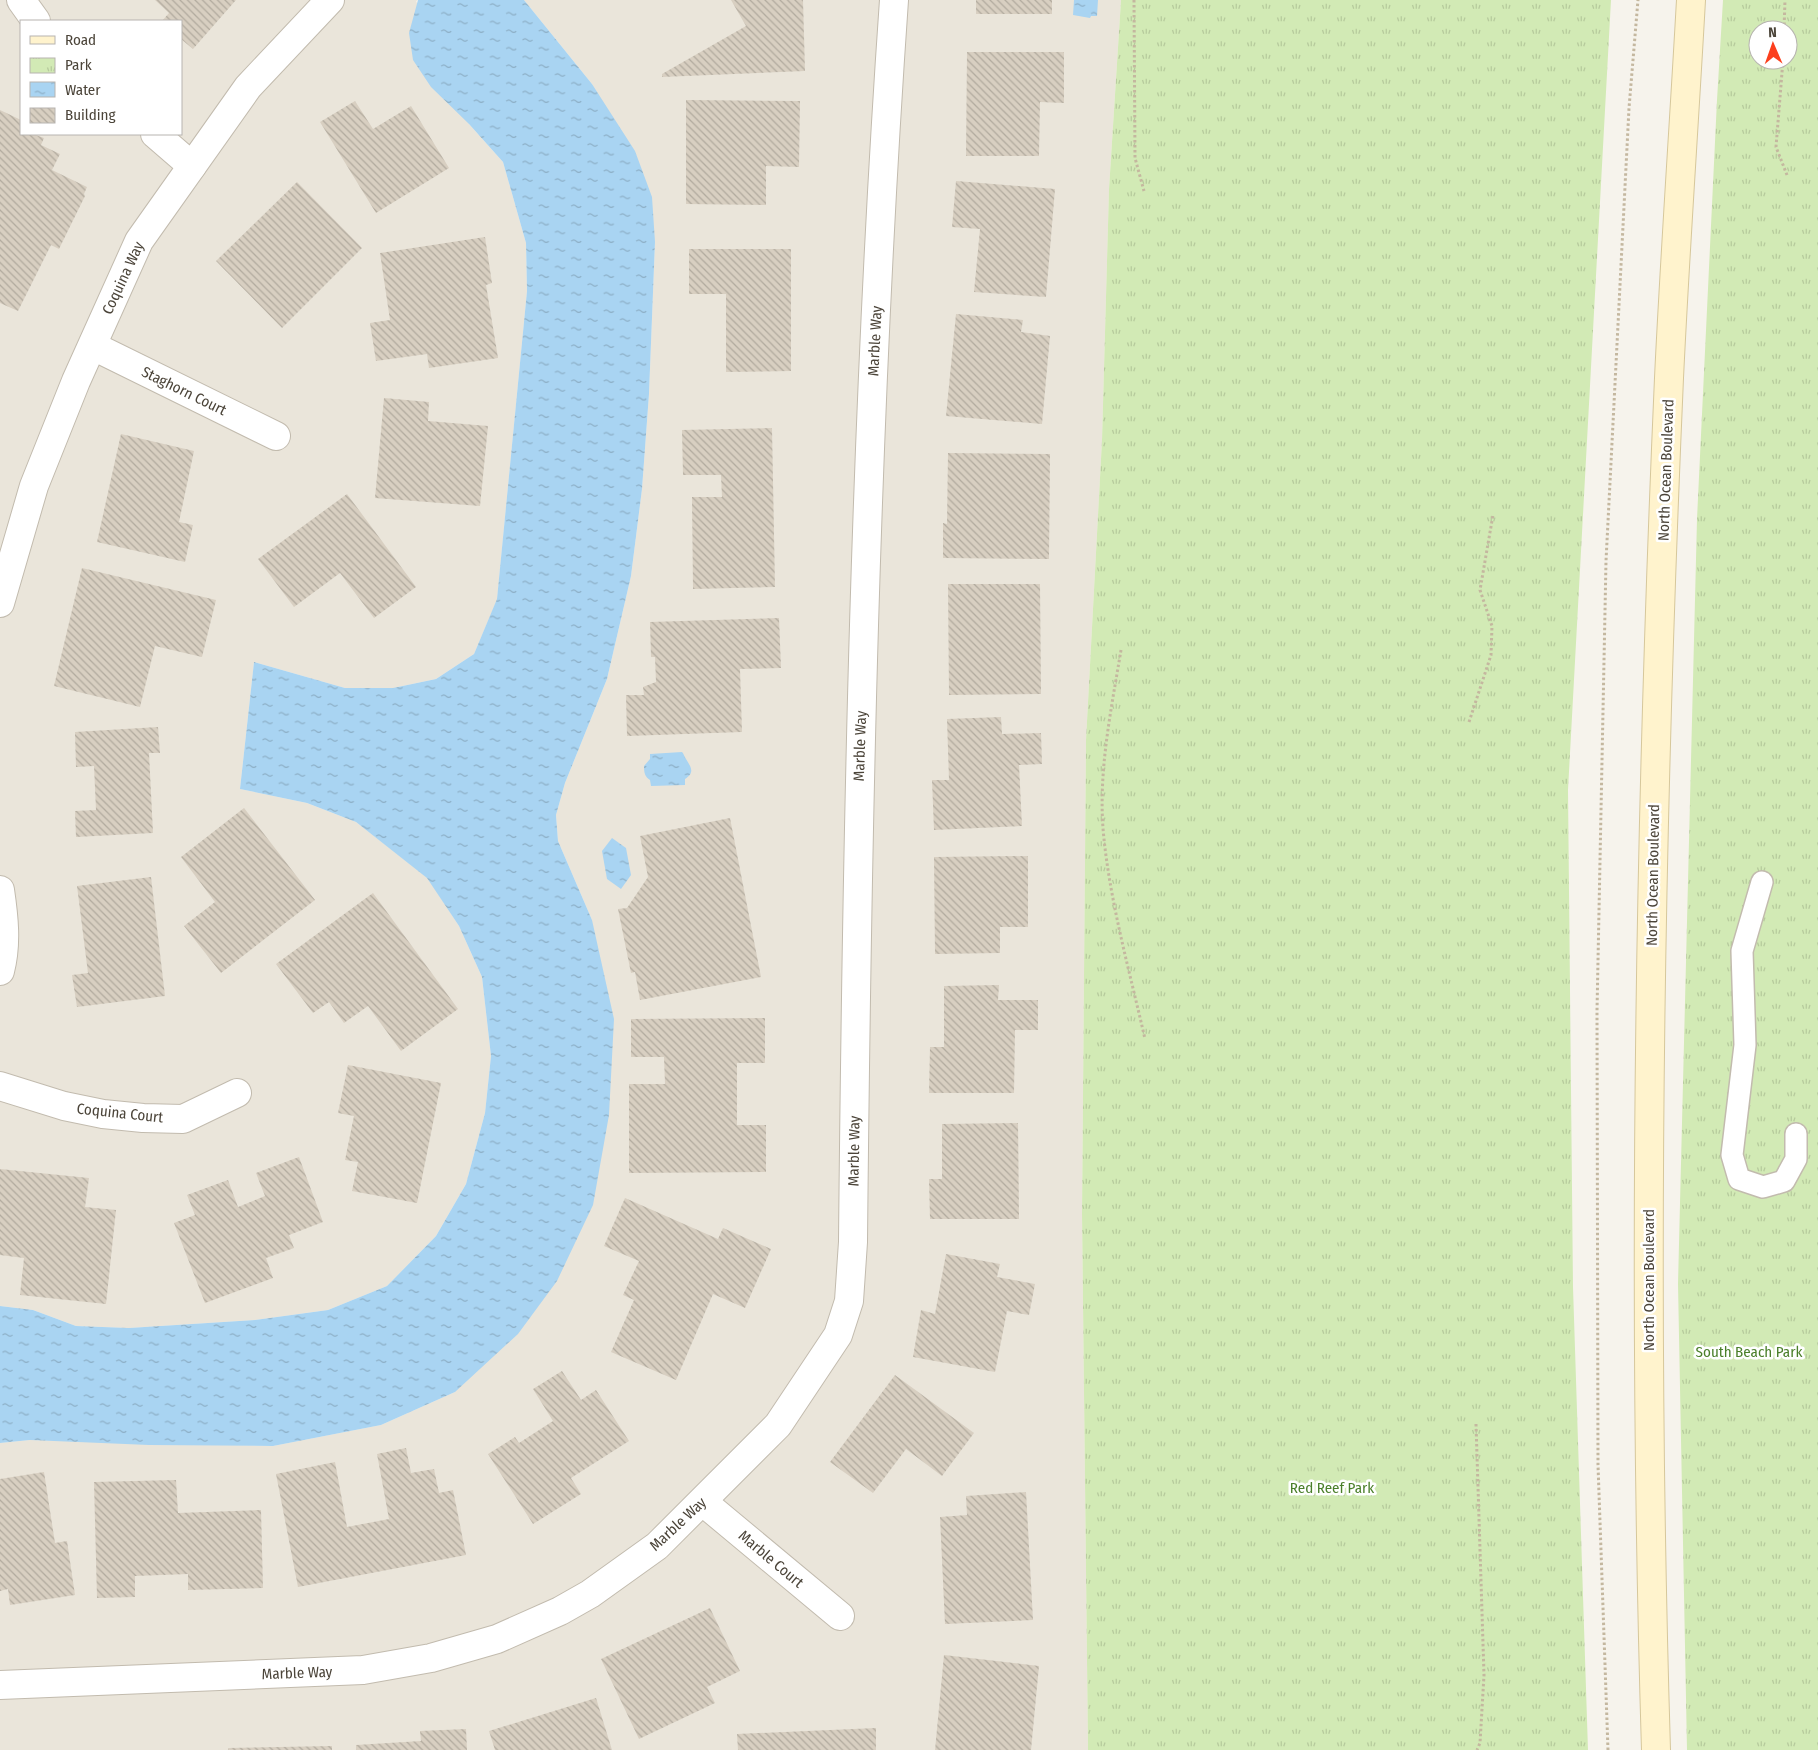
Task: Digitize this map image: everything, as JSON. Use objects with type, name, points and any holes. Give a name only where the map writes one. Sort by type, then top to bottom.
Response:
[{"type":"main road","name":"North Ocean Boulevard","points":[[1656,1750],[1652,1619],[1649,1222],[1654,824],[1669,377],[1691,0]]},
{"type":"street","points":[[21,0],[35,20]]},
{"type":"street","name":"Coquina Way","points":[[0,603],[34,486],[139,241],[248,87],[330,0]]},
{"type":"street","name":"Marble Way","points":[[0,1685],[363,1670],[431,1658],[496,1639],[560,1611],[590,1594],[657,1546],[778,1425],[838,1336],[849,1301],[853,1242],[857,837],[868,482],[894,0]]},
{"type":"street","points":[[156,135],[192,166]]},
{"type":"street","name":"Staghorn Court","points":[[93,346],[276,436]]},
{"type":"street","points":[[0,890],[5,920],[3,960],[0,971]]},
{"type":"street","name":"Coquina Court","points":[[0,1086],[64,1106],[103,1114],[183,1119],[237,1093]]},
{"type":"street","name":"Marble Court","points":[[702,1502],[840,1616]]},
{"type":"lane","points":[[1762,882],[1742,951],[1745,1045],[1732,1155],[1739,1179],[1763,1187],[1784,1181],[1796,1159],[1796,1134]]},
{"type":"path","points":[[1134,0],[1135,158],[1144,191]]},
{"type":"path","points":[[1608,1750],[1598,1465],[1598,1000],[1606,561],[1629,108],[1638,0]]},
{"type":"path","points":[[1785,20],[1786,0]]},
{"type":"path","points":[[1782,70],[1776,147],[1787,176]]},
{"type":"path","points":[[1470,722],[1491,655],[1492,626],[1480,590],[1493,515]]},
{"type":"path","points":[[1121,650],[1104,775],[1104,837],[1112,893],[1144,1040]]},
{"type":"path","points":[[1476,1424],[1484,1675],[1480,1743],[1477,1750]]},
{"type":"shaded area","points":[[0,0],[418,0],[416,1],[469,124],[503,162],[526,243],[527,291],[497,600],[474,654],[436,679],[393,688],[345,688],[254,662],[240,789],[307,803],[356,822],[428,878],[459,926],[482,977],[491,1056],[485,1113],[466,1184],[436,1236],[387,1286],[328,1310],[255,1320],[129,1328],[76,1326],[33,1310],[0,1306]]},
{"type":"shaded area","points":[[524,0],[1121,0],[1109,189],[1102,440],[1086,740],[1082,1214],[1088,1750],[0,1750],[0,1443],[30,1440],[273,1446],[381,1425],[455,1392],[592,920],[558,841],[556,815],[565,783],[607,679],[631,576],[642,489],[649,394],[655,242],[592,84]]},
{"type":"green space","name":"Red Reef Park","points":[[1121,0],[1611,0],[1568,790],[1573,1287],[1588,1750],[1088,1750],[1082,1214],[1086,740],[1102,440],[1109,189]]},
{"type":"green space","name":"South Beach Park","points":[[1723,0],[1818,0],[1818,1750],[1687,1750],[1678,1284],[1697,519]]},
{"type":"water","points":[[418,0],[524,0],[592,84],[635,151],[652,197],[655,242],[649,394],[642,489],[631,576],[607,679],[565,783],[556,815],[558,841],[592,920],[614,1019],[609,1115],[593,1205],[557,1281],[518,1334],[455,1392],[381,1425],[273,1446],[149,1445],[30,1440],[0,1443],[0,1306],[33,1310],[76,1326],[129,1328],[255,1320],[328,1310],[387,1286],[436,1236],[466,1184],[485,1113],[491,1056],[482,977],[459,926],[427,878],[356,822],[307,803],[240,789],[254,662],[345,688],[393,688],[436,679],[474,654],[497,599],[527,291],[526,243],[503,162],[469,124],[431,87],[413,60],[409,33]]},
{"type":"water","points":[[1074,0],[1098,0],[1097,16],[1091,16],[1090,18],[1073,15]]},
{"type":"water","points":[[682,752],[691,769],[690,774],[685,779],[685,785],[651,786],[644,768],[650,759],[650,754]]},
{"type":"water","points":[[612,838],[626,848],[631,875],[621,889],[607,879],[602,851]]},
{"type":"building","points":[[155,0],[236,0],[193,49],[182,40],[182,20],[163,20],[169,13]]},
{"type":"building","points":[[731,0],[803,0],[805,71],[662,77],[662,74],[746,26]]},
{"type":"building","points":[[976,0],[1052,0],[1052,14],[976,14]]},
{"type":"building","points":[[967,52],[1064,52],[1064,103],[1040,102],[1039,156],[966,156]]},
{"type":"building","points":[[686,100],[800,101],[799,167],[766,166],[766,205],[686,204]]},
{"type":"building","points":[[355,101],[373,129],[411,106],[449,168],[376,213],[320,122]]},
{"type":"building","points":[[0,110],[20,120],[20,135],[36,135],[44,138],[41,145],[60,154],[52,170],[87,187],[85,196],[59,249],[51,245],[18,311],[0,303]]},
{"type":"building","points":[[956,181],[1055,189],[1046,297],[974,292],[980,229],[952,227]]},
{"type":"building","points":[[297,182],[362,248],[282,328],[216,261]]},
{"type":"building","points":[[485,237],[492,283],[486,285],[498,358],[429,368],[427,354],[376,361],[370,323],[390,320],[380,253]]},
{"type":"building","points":[[689,249],[791,249],[791,371],[726,372],[726,294],[689,294]]},
{"type":"building","points":[[956,314],[1023,320],[1021,332],[1050,336],[1042,424],[946,416]]},
{"type":"building","points":[[384,398],[429,402],[428,421],[488,426],[480,506],[375,498]]},
{"type":"building","points":[[772,428],[775,587],[693,589],[692,497],[722,497],[721,475],[683,475],[682,430]]},
{"type":"building","points":[[121,434],[194,451],[179,522],[193,525],[185,562],[97,542]]},
{"type":"building","points":[[948,453],[1050,454],[1049,559],[943,558],[943,523],[947,524]]},
{"type":"building","points":[[347,494],[416,587],[374,618],[340,573],[294,607],[258,559]]},
{"type":"building","points":[[82,568],[216,600],[202,657],[155,646],[140,707],[54,686]]},
{"type":"building","points":[[948,584],[1040,584],[1041,694],[949,695]]},
{"type":"building","points":[[779,618],[781,668],[740,669],[742,732],[627,736],[626,695],[644,695],[643,687],[656,682],[655,657],[651,657],[650,622]]},
{"type":"building","points":[[1001,717],[1002,734],[1041,733],[1042,764],[1019,765],[1022,826],[934,830],[932,780],[949,780],[947,719]]},
{"type":"building","points":[[158,727],[160,753],[149,753],[153,833],[76,837],[75,811],[96,810],[94,766],[76,767],[75,732]]},
{"type":"building","points":[[244,808],[315,900],[221,973],[184,926],[215,902],[181,857]]},
{"type":"building","points":[[730,818],[761,977],[640,1000],[635,972],[631,973],[618,909],[627,908],[648,877],[640,836]]},
{"type":"building","points":[[1028,856],[1028,927],[1000,927],[1000,953],[935,954],[934,857]]},
{"type":"building","points":[[151,877],[165,996],[77,1007],[72,975],[88,973],[77,886]]},
{"type":"building","points":[[373,893],[458,1009],[401,1051],[368,1006],[344,1023],[329,1002],[313,1013],[276,964]]},
{"type":"building","points":[[999,985],[998,1000],[1038,1000],[1038,1030],[1015,1030],[1014,1093],[929,1093],[930,1047],[944,1047],[944,986]]},
{"type":"building","points":[[765,1018],[765,1063],[737,1063],[737,1125],[766,1125],[766,1172],[629,1173],[629,1084],[665,1084],[664,1057],[631,1057],[631,1019]]},
{"type":"building","points":[[348,1065],[441,1083],[417,1203],[352,1191],[358,1162],[345,1160],[354,1116],[338,1113]]},
{"type":"building","points":[[1018,1123],[1019,1219],[930,1219],[929,1179],[942,1179],[942,1124]]},
{"type":"building","points":[[299,1157],[323,1222],[289,1235],[294,1248],[266,1258],[273,1278],[205,1303],[174,1223],[195,1215],[187,1195],[228,1180],[238,1207],[265,1196],[256,1173]]},
{"type":"building","points":[[0,1169],[89,1178],[85,1207],[116,1210],[106,1304],[20,1295],[24,1258],[0,1255]]},
{"type":"building","points":[[625,1198],[718,1239],[723,1228],[771,1249],[745,1308],[713,1294],[676,1380],[611,1352],[634,1300],[623,1295],[639,1261],[604,1246]]},
{"type":"building","points":[[946,1254],[1000,1264],[997,1277],[1035,1284],[1029,1315],[1007,1311],[995,1372],[913,1357],[921,1310],[935,1314]]},
{"type":"building","points":[[562,1371],[581,1400],[596,1390],[629,1441],[571,1478],[581,1494],[533,1524],[488,1454],[515,1437],[519,1443],[553,1421],[533,1389]]},
{"type":"building","points":[[895,1375],[974,1433],[942,1476],[906,1449],[873,1493],[830,1462]]},
{"type":"building","points":[[406,1448],[411,1473],[434,1469],[439,1493],[453,1490],[466,1555],[298,1587],[276,1474],[335,1462],[347,1527],[389,1519],[377,1454]]},
{"type":"building","points":[[44,1472],[55,1543],[67,1541],[75,1595],[10,1605],[8,1589],[0,1591],[0,1479]]},
{"type":"building","points":[[176,1480],[178,1513],[261,1510],[263,1588],[188,1590],[188,1574],[135,1576],[135,1597],[97,1598],[94,1482]]},
{"type":"building","points":[[1026,1492],[1033,1620],[945,1624],[940,1517],[967,1515],[966,1496]]},
{"type":"building","points":[[710,1608],[740,1671],[707,1687],[715,1703],[639,1739],[601,1659]]},
{"type":"building","points":[[944,1655],[1039,1666],[1031,1750],[935,1750]]},
{"type":"building","points":[[596,1698],[612,1750],[495,1750],[489,1731]]},
{"type":"building","points":[[876,1728],[876,1750],[738,1750],[737,1734]]},
{"type":"building","points":[[466,1729],[467,1750],[356,1750],[356,1745],[421,1741],[420,1731]]},
{"type":"building","points":[[332,1746],[332,1750],[228,1750],[228,1748]]}]
